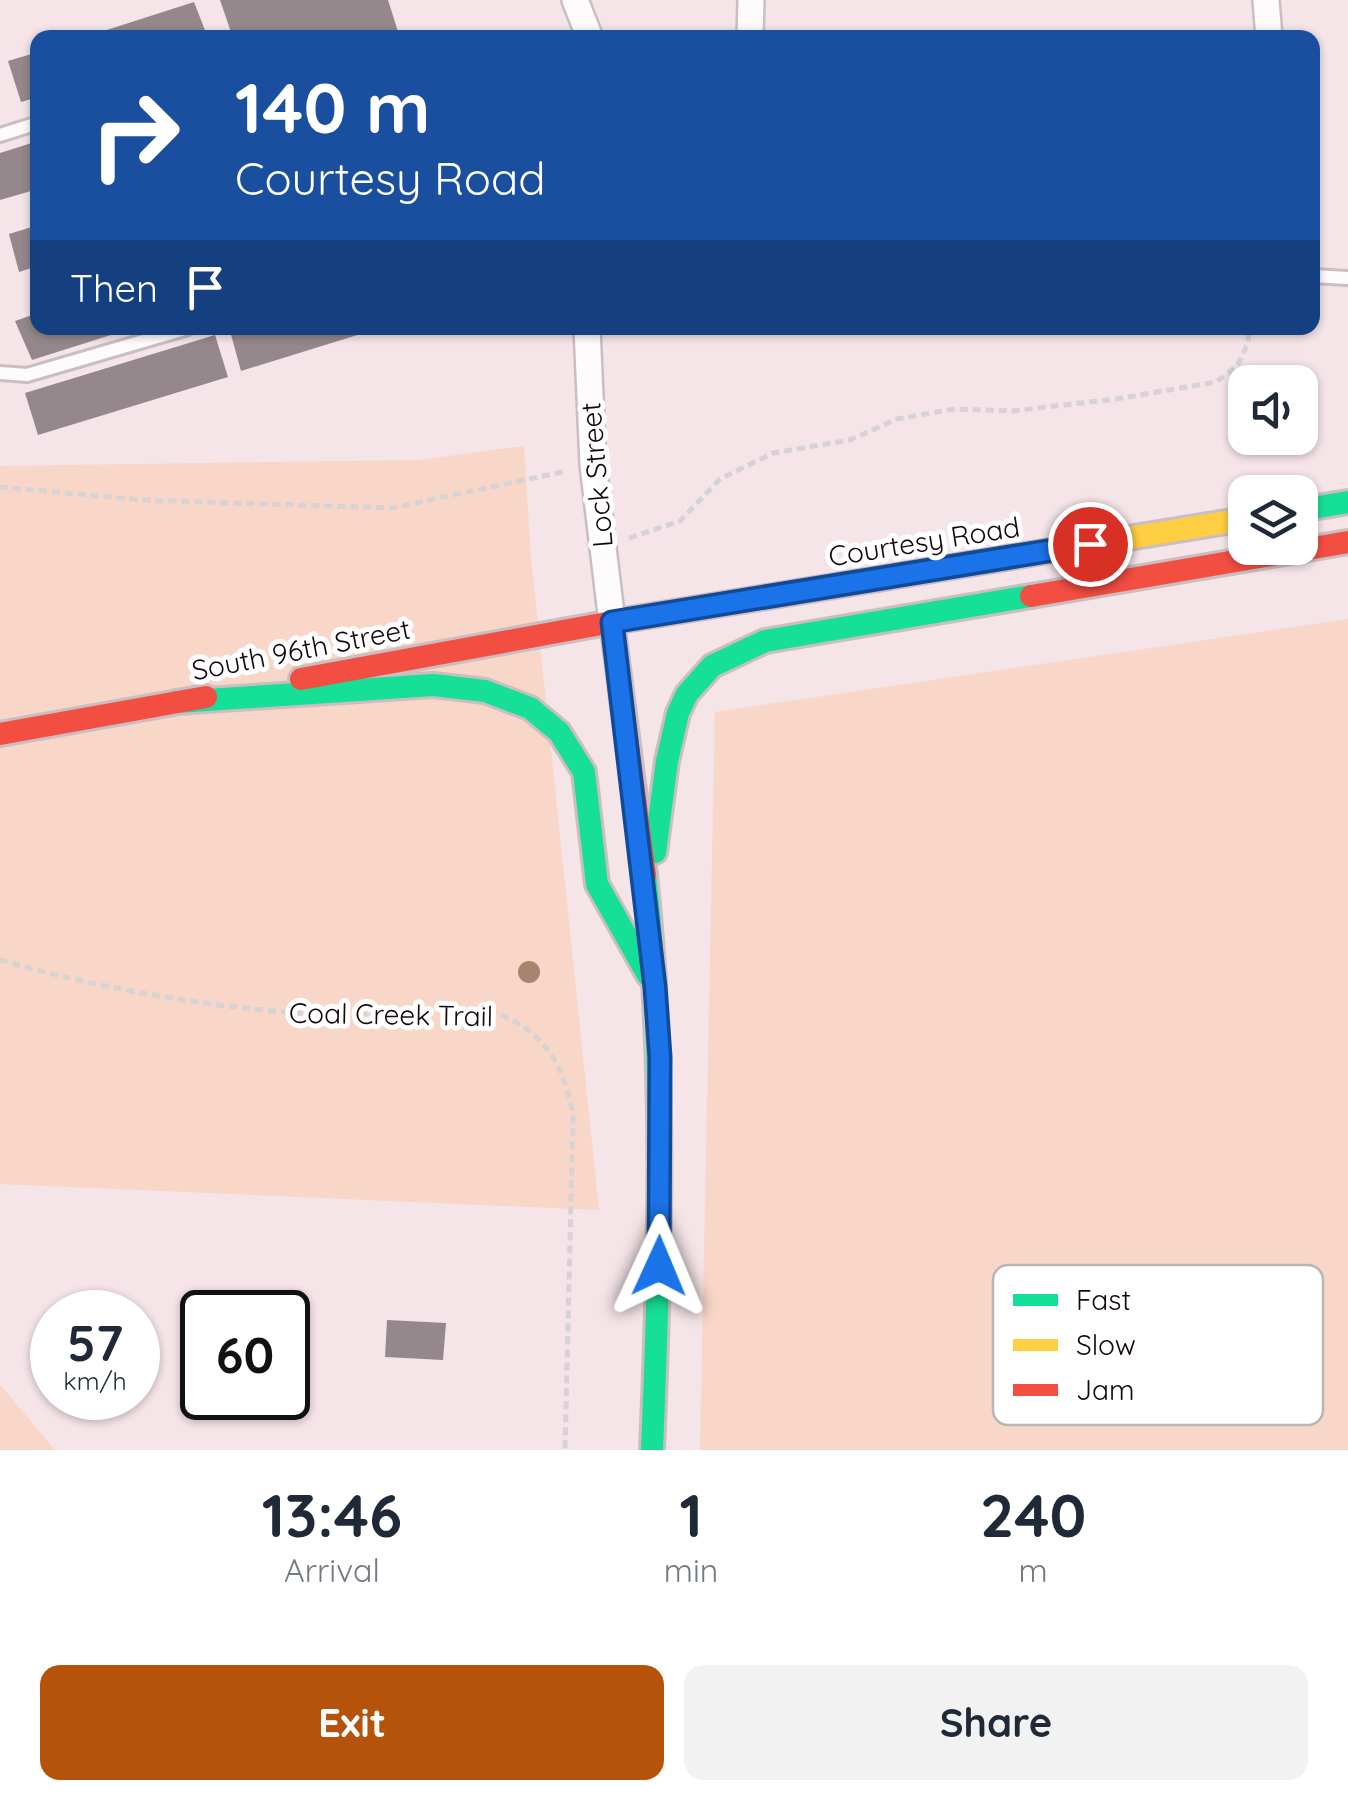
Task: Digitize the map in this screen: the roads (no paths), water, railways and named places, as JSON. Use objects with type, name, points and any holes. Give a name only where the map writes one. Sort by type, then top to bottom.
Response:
[{"type":"main road","points":[[1318,507],[1348,502]]},
{"type":"main road","name":"Courtesy Road","points":[[612,622],[1228,522]]},
{"type":"main road","points":[[648,906],[676,715],[696,679],[736,650],[784,638],[1348,542]]},
{"type":"main road","points":[[612,622],[655,987],[660,1160],[652,1450]]},
{"type":"main road","name":"South 96th Street","points":[[0,734],[612,622]]},
{"type":"main road","points":[[177,702],[434,685],[485,690],[530,708],[559,732],[584,772],[597,884],[655,987]]},
{"type":"street","points":[[574,0],[587,30]]},
{"type":"street","points":[[750,30],[751,0]]},
{"type":"street","points":[[1266,0],[1268,30]]},
{"type":"street","name":"Lock Street","points":[[587,335],[593,465],[612,622]]},
{"type":"lane","points":[[0,134],[30,125]]},
{"type":"lane","points":[[1320,276],[1348,278]]},
{"type":"lane","points":[[0,373],[27,375],[164,335]]}]
